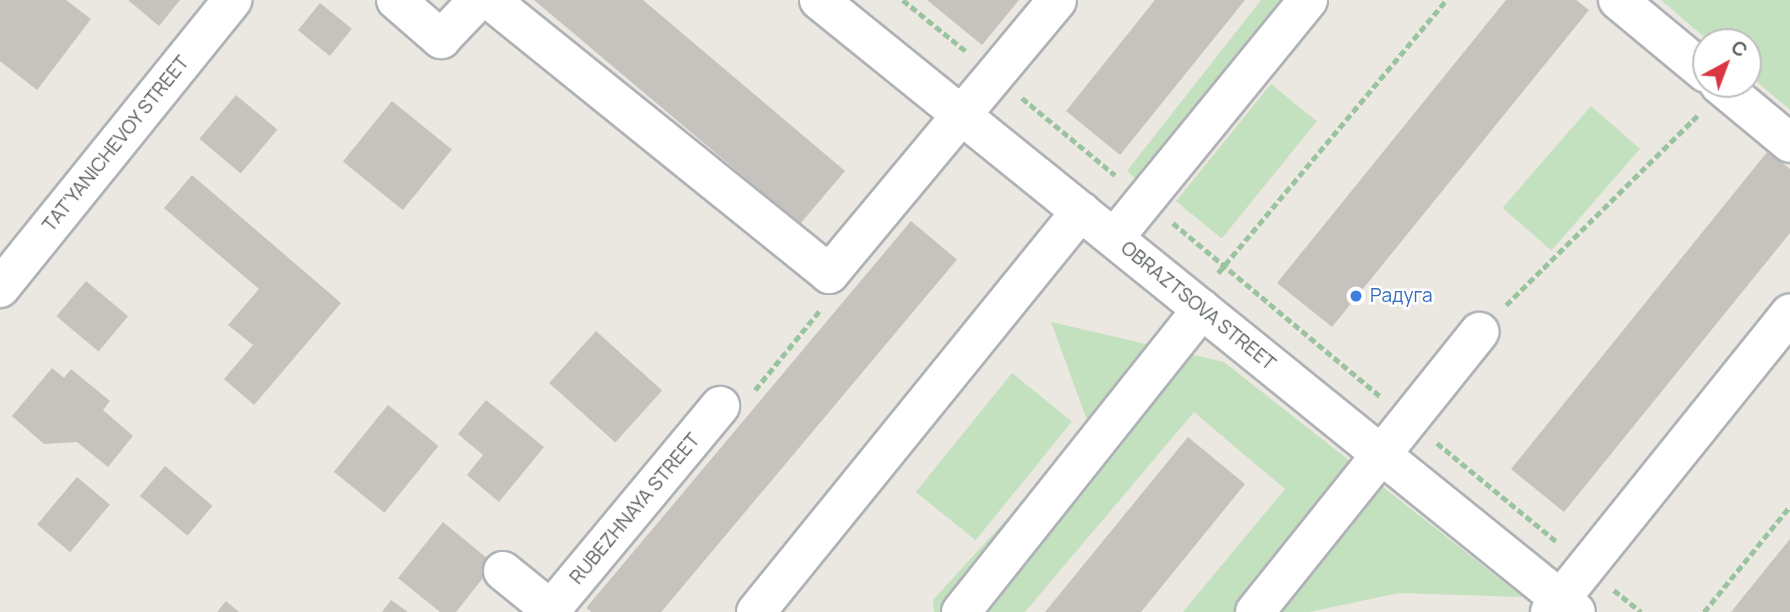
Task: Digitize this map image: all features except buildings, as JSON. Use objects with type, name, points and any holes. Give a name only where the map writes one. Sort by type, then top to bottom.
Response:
[{"type":"street","name":"TAT'YANICHEVOY STREET","points":[[0,288],[232,0]]},
{"type":"street","points":[[396,0],[441,39],[478,0]]},
{"type":"street","points":[[490,0],[829,274],[1057,0]]},
{"type":"street","name":"OBRAZTSOVA STREET","points":[[819,0],[1382,454],[1562,607]]},
{"type":"street","points":[[1114,238],[1308,0]]},
{"type":"street","points":[[1618,0],[1692,62]]},
{"type":"street","points":[[1735,98],[1790,143]]},
{"type":"street","points":[[756,612],[1081,211]]},
{"type":"street","points":[[961,612],[1198,306]]},
{"type":"street","points":[[1562,607],[1584,565],[1790,314]]},
{"type":"street","points":[[1255,612],[1479,332]]},
{"type":"street","name":"RUBEZHNAYA STREET","points":[[550,611],[733,403]]},
{"type":"street","points":[[503,571],[550,611]]},
{"type":"path","points":[[903,0],[1641,612]]},
{"type":"path","points":[[1198,306],[1224,266],[1446,0]]},
{"type":"path","points":[[1479,332],[1701,98]]},
{"type":"path","points":[[733,403],[825,305]]},
{"type":"path","points":[[1704,612],[1790,506]]},
{"type":"green space","points":[[1261,0],[1290,0],[1140,183],[1127,171]]},
{"type":"green space","points":[[1661,0],[1790,0],[1790,110],[1762,86],[1762,28],[1694,28]]},
{"type":"green space","points":[[1271,84],[1317,121],[1222,238],[1176,201]]},
{"type":"green space","points":[[1591,106],[1640,149],[1551,251],[1502,208]]},
{"type":"green space","points":[[1051,322],[1224,362],[1523,597],[1399,593],[1309,612],[1183,612],[1285,489],[1194,412],[1025,612],[934,612],[933,600],[1090,428]]},
{"type":"green space","points":[[1012,373],[1072,421],[976,540],[916,492]]},
{"type":"place","name":"Радуга","points":[[1356,296]]}]
